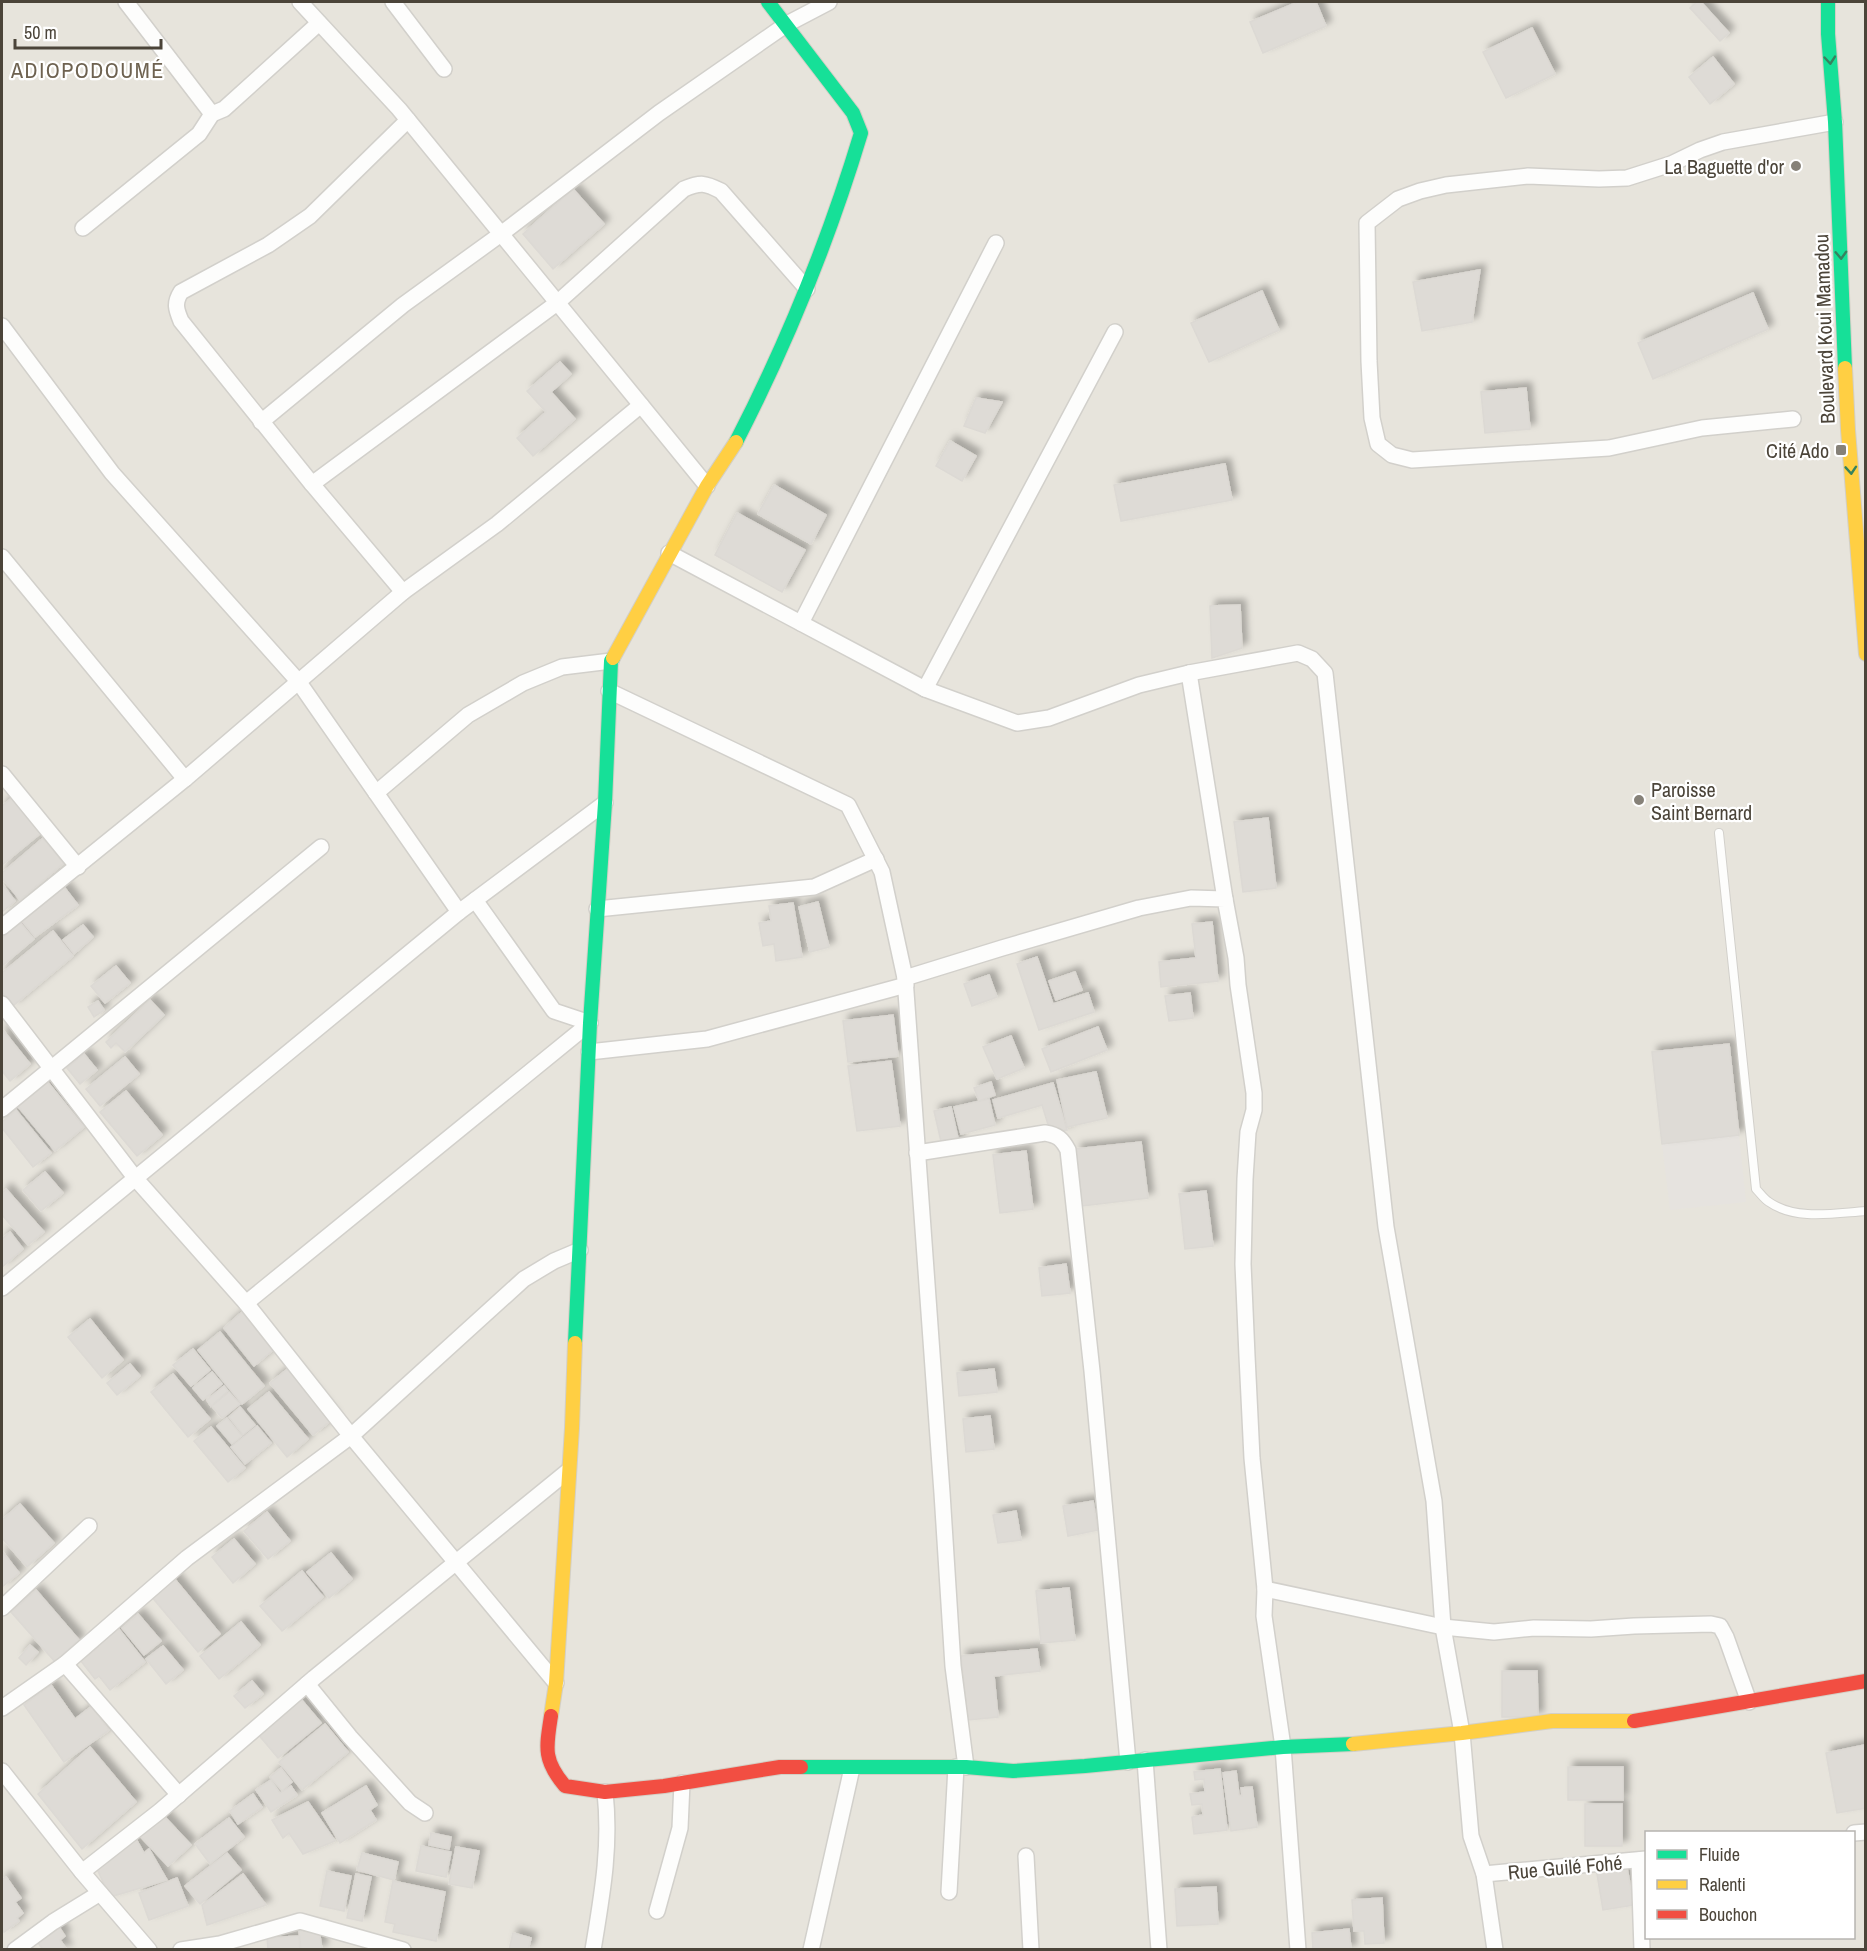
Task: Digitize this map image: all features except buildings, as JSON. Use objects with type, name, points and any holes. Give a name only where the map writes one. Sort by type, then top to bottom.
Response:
[{"type":"street","points":[[126,2],[212,114]]},
{"type":"street","points":[[300,2],[408,120],[707,486]]},
{"type":"street","points":[[393,2],[444,69]]},
{"type":"street","points":[[768,2],[853,113],[861,133],[807,289],[763,390],[736,442],[707,486],[669,553],[611,661],[605,803],[590,1023],[572,1428],[556,1683],[546,1749],[553,1772],[564,1786],[605,1792],[682,1784],[780,1767],[961,1767],[1013,1771],[1283,1747],[1347,1745],[1552,1721],[1638,1721],[1866,1681]]},
{"type":"street","points":[[261,422],[404,305],[659,113],[787,24],[829,2]]},
{"type":"street","name":"Boulevard Koui Mamadou","points":[[1828,2],[1848,430],[1866,654]]},
{"type":"street","points":[[83,228],[198,134],[212,114],[225,109],[319,23]]},
{"type":"street","points":[[402,592],[261,422],[181,321],[176,308],[176,299],[181,292],[268,245],[310,216],[408,120]]},
{"type":"street","points":[[1793,419],[1702,428],[1609,448],[1412,460],[1392,455],[1378,444],[1372,418],[1367,223],[1398,199],[1446,185],[1528,176],[1599,180],[1627,178],[1671,164],[1723,142],[1835,122]]},
{"type":"street","points":[[312,484],[557,303],[684,189],[696,184],[705,183],[721,191],[807,289]]},
{"type":"street","points":[[801,623],[996,243]]},
{"type":"street","points":[[2,326],[112,473],[298,681],[459,912]]},
{"type":"street","points":[[925,689],[1116,332]]},
{"type":"street","points":[[2,927],[185,779],[402,592],[497,524],[641,405]]},
{"type":"street","points":[[669,553],[925,689],[1017,723],[1049,718],[1139,685],[1189,673],[1298,653],[1312,659],[1325,673],[1386,1227],[1434,1501],[1443,1628],[1462,1733],[1471,1836],[1484,1874],[1495,1950]]},
{"type":"street","points":[[2,557],[185,779]]},
{"type":"street","points":[[376,793],[468,715],[523,683],[562,667],[611,661]]},
{"type":"street","points":[[1189,673],[1236,958],[1254,1093],[1254,1110],[1248,1132],[1243,1264],[1252,1458],[1265,1589],[1264,1617],[1283,1747],[1298,1950]]},
{"type":"street","points":[[609,691],[848,805],[882,872],[906,982],[961,1767],[949,1892]]},
{"type":"street","points":[[2,774],[78,867]]},
{"type":"street","points":[[2,1288],[459,912],[605,803]]},
{"type":"street","points":[[2,1109],[321,847]]},
{"type":"street","points":[[597,909],[814,887],[876,859]]},
{"type":"street","points":[[589,1052],[707,1039],[906,982],[1002,948],[1139,908],[1191,898],[1225,899]]},
{"type":"street","points":[[475,900],[554,1011],[590,1023]]},
{"type":"street","points":[[2,1004],[136,1179],[246,1303],[454,1563],[556,1683]]},
{"type":"street","points":[[246,1303],[590,1023]]},
{"type":"street","points":[[917,1153],[1045,1133],[1055,1134],[1061,1138],[1068,1150],[1092,1371],[1128,1762]]},
{"type":"street","points":[[2,1708],[65,1664],[187,1558],[351,1436],[524,1279],[554,1261],[580,1250]]},
{"type":"street","points":[[82,1872],[178,1795],[307,1684],[568,1471]]},
{"type":"street","points":[[2,1608],[89,1526]]},
{"type":"street","points":[[1265,1589],[1443,1628],[1494,1632],[1534,1628],[1592,1629],[1711,1624],[1720,1626],[1749,1702]]},
{"type":"street","points":[[65,1664],[178,1795]]},
{"type":"street","points":[[307,1684],[350,1737],[410,1803],[425,1813]]},
{"type":"street","points":[[1145,1760],[1159,1950]]},
{"type":"street","points":[[811,1950],[852,1768]]},
{"type":"street","points":[[2,1771],[82,1872],[149,1950]]},
{"type":"street","points":[[657,1911],[680,1828],[682,1784]]},
{"type":"street","points":[[593,1950],[604,1883],[608,1823],[605,1792]]},
{"type":"street","points":[[1026,1856],[1031,1950]]},
{"type":"street","points":[[1642,1950],[1643,1859]]},
{"type":"street","name":"Rue Guilé Fohé","points":[[1484,1874],[1643,1859]]},
{"type":"street","points":[[15,1950],[53,1922],[100,1893]]},
{"type":"street","points":[[181,1950],[220,1944],[300,1921],[403,1950]]},
{"type":"lane","points":[[1719,833],[1755,1189],[1768,1202],[1782,1209],[1806,1215],[1866,1211]]},
{"type":"shaded area","points":[[2,2],[1865,2],[1865,1949],[2,1950]]},
{"type":"shaded area","points":[[1739,1135],[1746,1202],[1670,1210],[1662,1144]]},
{"type":"traffic: fast","points":[[736,442],[773,367],[806,290],[849,173],[861,133],[853,113],[768,2]]},
{"type":"traffic: fast","points":[[1828,2],[1845,368]]},
{"type":"traffic: fast","points":[[575,1343],[590,1023],[605,803],[611,661],[613,658]]},
{"type":"traffic: fast","points":[[801,1767],[966,1767],[1013,1771],[1283,1747],[1353,1744]]},
{"type":"traffic: slow","points":[[1845,368],[1866,654]]},
{"type":"traffic: slow","points":[[613,658],[707,486],[736,442]]},
{"type":"traffic: slow","points":[[551,1716],[556,1683],[575,1343]]},
{"type":"traffic: slow","points":[[1353,1744],[1552,1721],[1634,1721]]},
{"type":"traffic: jam","points":[[1634,1721],[1866,1681]]},
{"type":"traffic: jam","points":[[551,1716],[548,1753],[553,1769],[565,1786],[605,1792],[664,1786],[780,1767],[801,1767]]},
{"type":"place","name":"La Baguette d'or","points":[[1796,166]]},
{"type":"place","name":"Cité Ado","points":[[1841,450]]},
{"type":"place","name":"Paroisse Saint Bernard","points":[[1639,800]]},
{"type":"district","name":"ADIOPODOUMÉ","points":[[88,70]]}]
